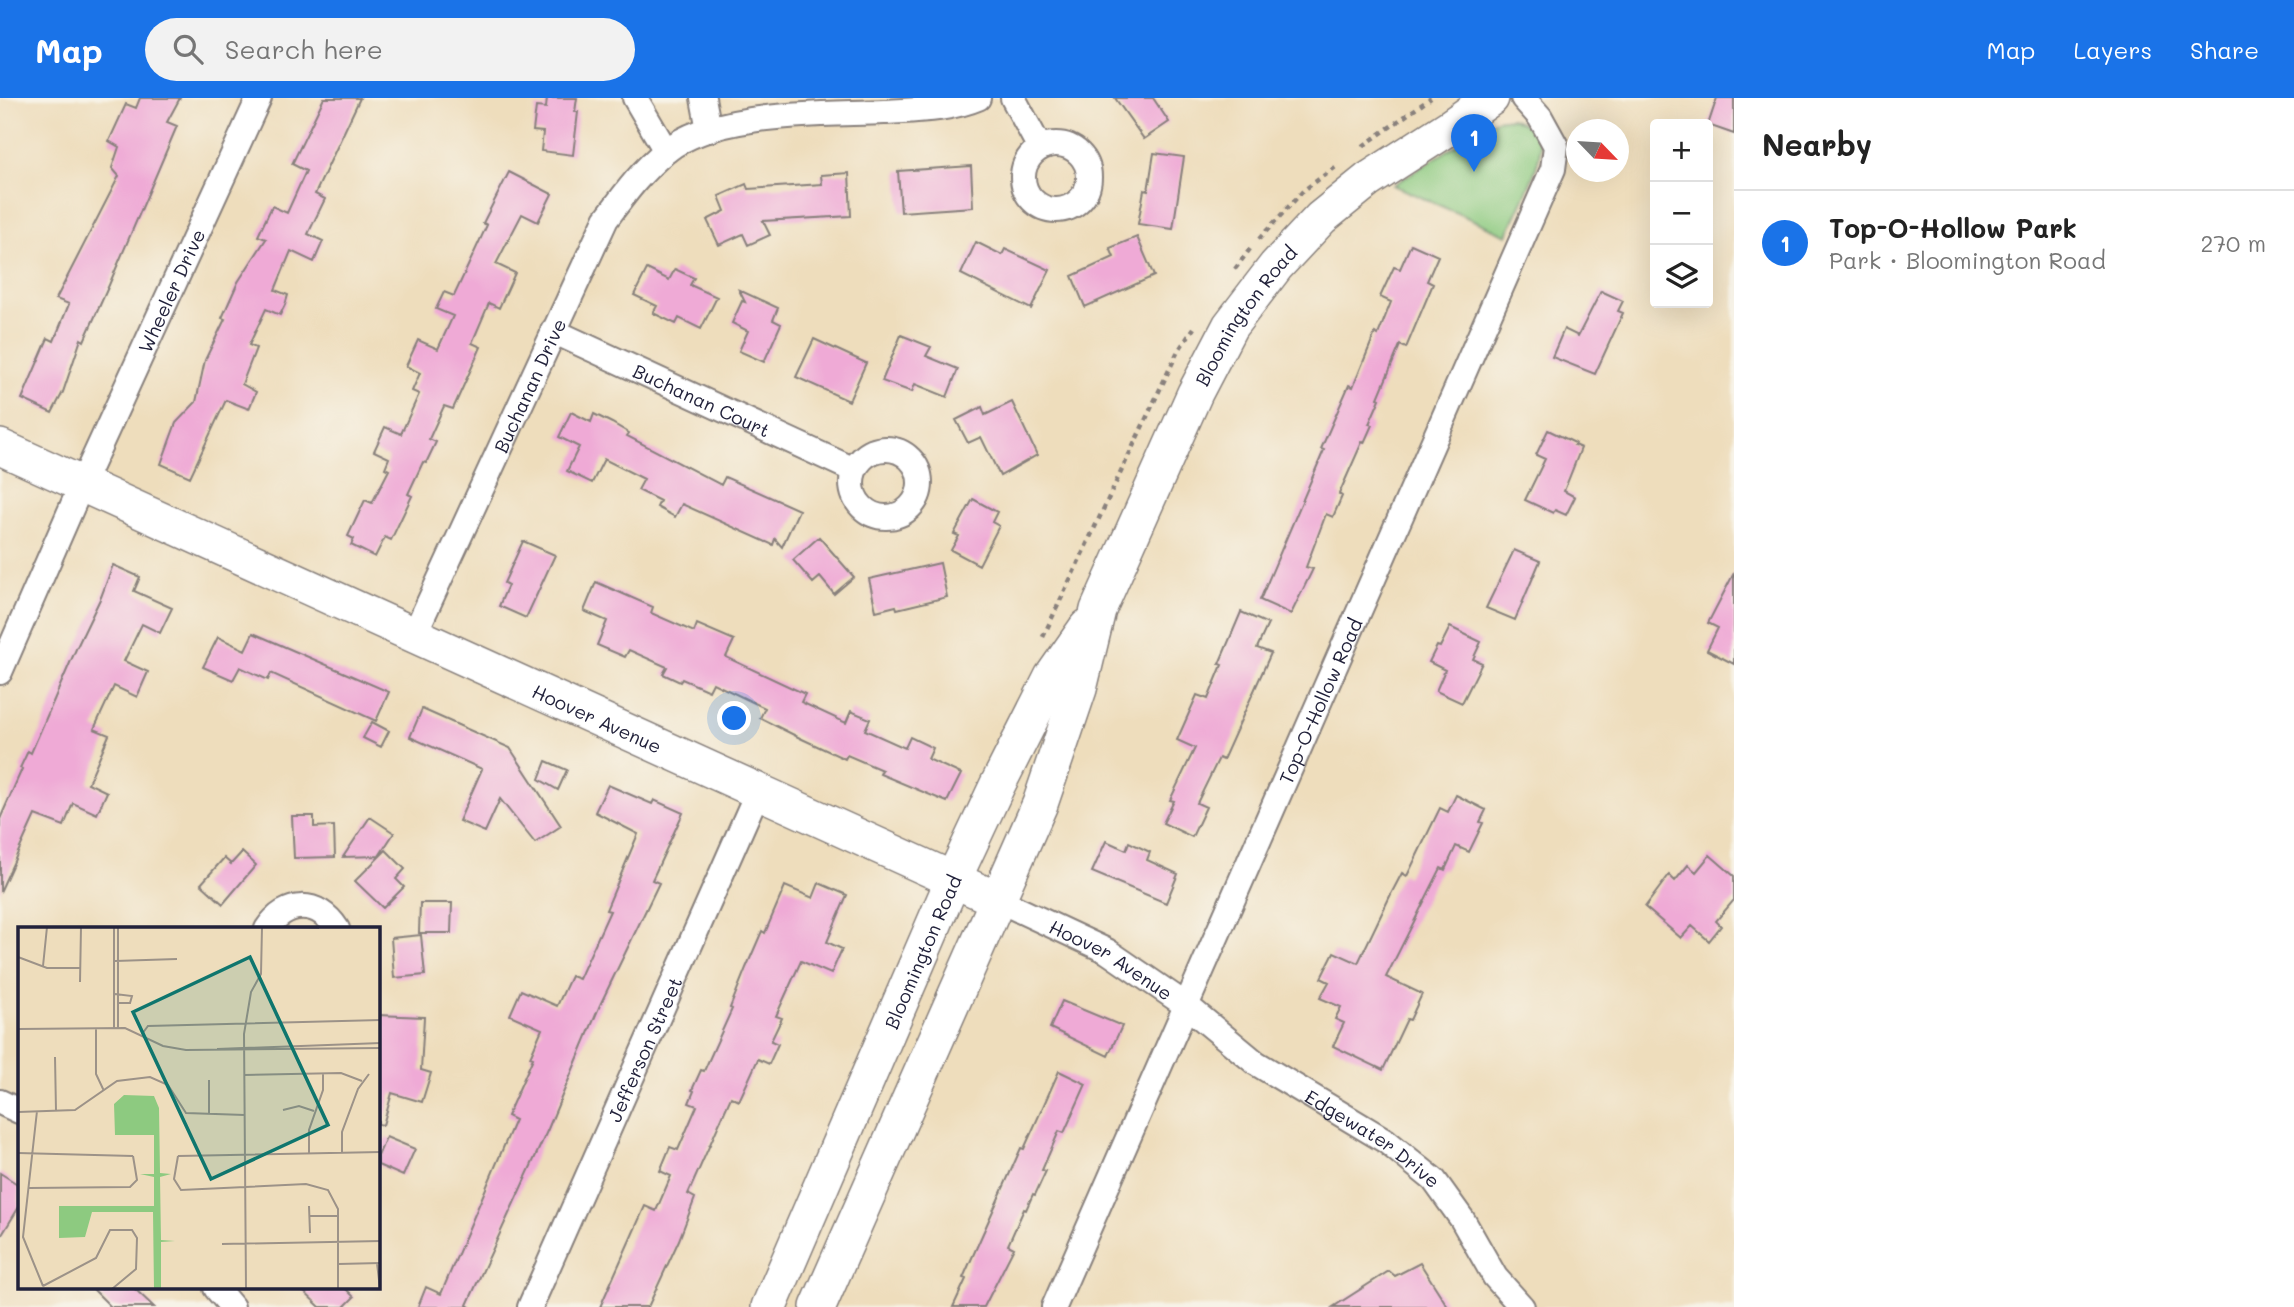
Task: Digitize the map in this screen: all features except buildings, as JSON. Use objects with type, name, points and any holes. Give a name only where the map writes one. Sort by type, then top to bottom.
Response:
[{"type":"street","name":"Wheeler Drive","points":[[0,672],[82,484],[260,98]]},
{"type":"street","points":[[635,98],[666,151]]},
{"type":"street","points":[[703,98],[709,130]]},
{"type":"street","name":"Buchanan Drive","points":[[414,635],[606,219],[634,182],[666,151],[687,138],[709,130],[772,117],[938,108],[978,98]]},
{"type":"street","points":[[1013,98],[1040,148]]},
{"type":"street","name":"Bloomington Road","points":[[768,1307],[953,880],[997,786],[1052,677],[1098,610],[1195,393],[1230,327],[1268,276],[1321,218],[1359,187],[1490,98]]},
{"type":"street","name":"Top-O-Hollow Road","points":[[1054,1307],[1553,169],[1556,146],[1540,117],[1523,98]]},
{"type":"street","name":"Buchanan Court","points":[[552,331],[854,470]]},
{"type":"street","name":"Hoover Avenue","points":[[0,447],[1107,951],[1187,1006]]},
{"type":"street","name":"Bloomington Road","points":[[818,1307],[1040,804],[1079,689],[1098,610]]},
{"type":"street","name":"Jefferson Street","points":[[530,1307],[758,791]]},
{"type":"street","points":[[268,927],[274,918],[285,911],[310,907],[321,911],[336,927]]},
{"type":"street","name":"Edgewater Drive","points":[[1187,1006],[1256,1063],[1386,1141],[1434,1180],[1462,1219],[1495,1277],[1522,1307]]},
{"type":"street","points":[[0,1102],[18,1111]]},
{"type":"street","points":[[218,1290],[232,1307]]},
{"type":"green space","points":[[1511,118],[1531,130],[1537,137],[1540,150],[1534,174],[1507,235],[1393,185],[1496,120]]},
{"type":"place","name":"Top-O-Hollow Park","points":[[1474,172]]}]
